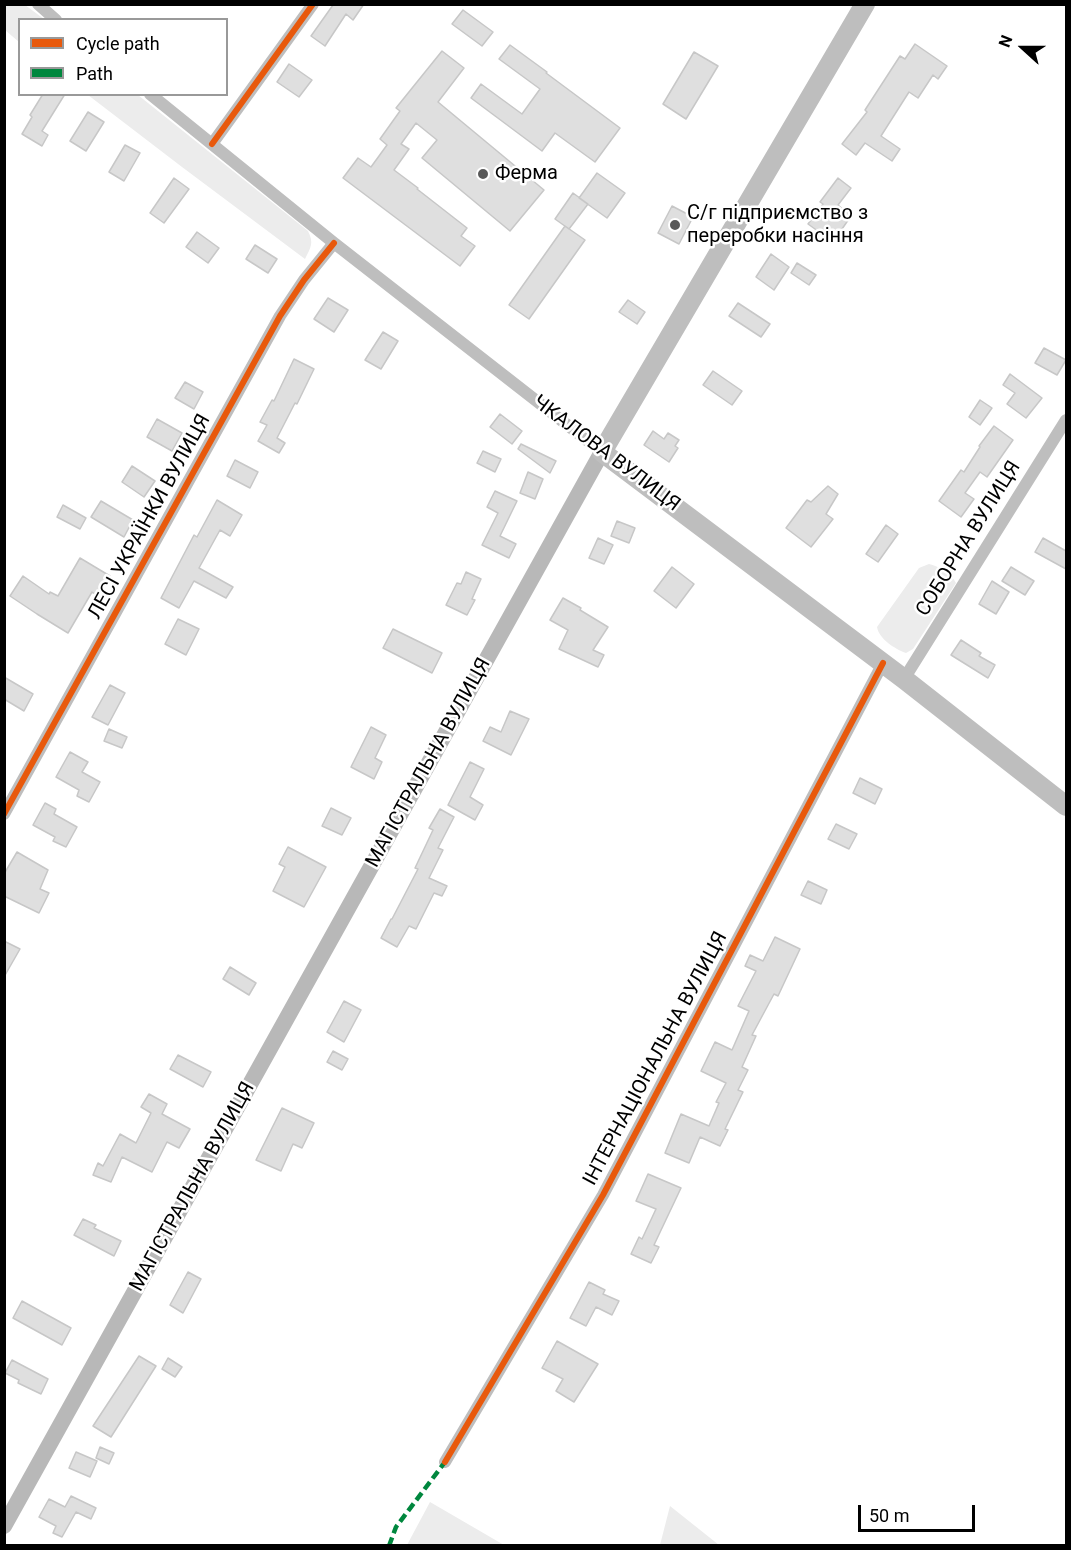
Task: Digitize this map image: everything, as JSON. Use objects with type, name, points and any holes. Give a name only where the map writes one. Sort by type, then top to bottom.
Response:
[{"type":"main road","name":"МАГІСТРАЛЬНА ВУЛИЦЯ","points":[[4,1526],[602,452],[865,4]]},
{"type":"main road","name":"ЧКАЛОВА ВУЛИЦЯ","points":[[602,452],[904,679],[1066,806]]},
{"type":"street","points":[[38,4],[54,18]]},
{"type":"street","points":[[212,144],[313,4]]},
{"type":"street","name":"ЧКАЛОВА ВУЛИЦЯ","points":[[152,96],[334,243],[602,452]]},
{"type":"street","name":"ЛЕСІ УКРАЇНКИ ВУЛИЦЯ","points":[[4,814],[280,316],[304,280],[334,243]]},
{"type":"street","name":"СОБОРНА ВУЛИЦЯ","points":[[904,679],[1066,420]]},
{"type":"street","name":"ІНТЕРНАЦІОНАЛЬНА ВУЛИЦЯ","points":[[445,1462],[603,1195],[883,663]]},
{"type":"shaded area","points":[[4,5],[25,5],[43,18],[18,18],[18,41],[5,30]]},
{"type":"shaded area","points":[[89,96],[139,96],[308,231],[311,245],[305,259]]},
{"type":"shaded area","points":[[929,564],[944,571],[956,583],[913,649],[906,653],[884,639],[877,627],[919,568]]},
{"type":"shaded area","points":[[430,1502],[504,1545],[407,1545]]},
{"type":"shaded area","points":[[670,1506],[719,1545],[660,1545]]},
{"type":"building","points":[[332,4],[364,4],[353,20],[346,14],[325,46],[311,36]]},
{"type":"building","points":[[463,10],[493,32],[482,46],[452,24]]},
{"type":"building","points":[[915,44],[947,66],[938,79],[933,75],[918,98],[909,92],[881,136],[900,149],[892,161],[865,143],[856,155],[842,144],[867,112],[865,110],[900,56],[905,59]]},
{"type":"building","points":[[510,45],[620,128],[595,162],[555,133],[542,151],[471,98],[481,84],[522,114],[540,89],[499,59]]},
{"type":"building","points":[[442,51],[464,68],[438,102],[544,190],[510,231],[422,158],[437,140],[416,123],[401,144],[409,149],[394,170],[467,228],[461,236],[475,246],[460,266],[343,178],[358,158],[371,167],[387,145],[380,139],[400,111],[396,108]]},
{"type":"building","points":[[694,52],[718,66],[686,119],[663,104]]},
{"type":"building","points":[[289,64],[312,80],[299,97],[277,82]]},
{"type":"building","points":[[42,96],[64,96],[42,131],[48,135],[42,146],[22,134],[32,117],[30,115]]},
{"type":"building","points":[[88,112],[104,122],[86,151],[70,141]]},
{"type":"building","points":[[125,145],[140,153],[124,181],[109,172]]},
{"type":"building","points":[[597,173],[625,193],[607,218],[579,198]]},
{"type":"building","points":[[174,178],[189,189],[164,223],[150,213]]},
{"type":"building","points":[[838,178],[851,188],[838,205],[851,216],[833,242],[808,224],[823,204],[820,202]]},
{"type":"building","points":[[573,193],[588,204],[569,229],[555,219]]},
{"type":"building","name":"С/г підприємство з переробки насіння","points":[[672,206],[693,217],[679,244],[658,233]]},
{"type":"building","points":[[565,226],[585,240],[529,319],[509,305]]},
{"type":"building","points":[[197,232],[219,248],[208,263],[186,247]]},
{"type":"building","points":[[255,245],[277,259],[268,273],[246,259]]},
{"type":"building","points":[[771,254],[789,267],[774,290],[756,277]]},
{"type":"building","points":[[797,263],[816,275],[809,285],[791,273]]},
{"type":"building","points":[[328,298],[348,310],[334,332],[314,319]]},
{"type":"building","points":[[628,300],[645,312],[637,324],[619,312]]},
{"type":"building","points":[[738,303],[770,324],[761,337],[729,316]]},
{"type":"building","points":[[383,332],[398,341],[381,369],[365,360]]},
{"type":"building","points":[[1044,348],[1066,360],[1057,375],[1035,363]]},
{"type":"building","points":[[294,359],[314,369],[277,438],[285,443],[279,453],[258,441],[267,425],[260,422],[272,400],[274,401]]},
{"type":"building","points":[[713,371],[742,391],[732,405],[703,385]]},
{"type":"building","points":[[1010,374],[1042,398],[1026,418],[1007,404],[1015,393],[1003,385]]},
{"type":"building","points":[[185,382],[203,392],[194,409],[175,398]]},
{"type":"building","points":[[980,400],[992,408],[980,425],[969,417]]},
{"type":"building","points":[[500,414],[522,431],[512,444],[490,427]]},
{"type":"building","points":[[157,419],[182,433],[172,451],[147,437]]},
{"type":"building","points":[[994,426],[1013,440],[987,477],[980,472],[965,493],[974,499],[961,517],[939,501],[961,470],[964,472]]},
{"type":"building","points":[[653,431],[664,439],[668,433],[679,440],[675,446],[678,448],[669,462],[644,445]]},
{"type":"building","points":[[521,444],[556,461],[550,473],[518,449]]},
{"type":"building","points":[[483,451],[501,459],[495,472],[477,463]]},
{"type":"building","points":[[235,460],[258,472],[250,488],[227,476]]},
{"type":"building","points":[[132,466],[155,481],[144,497],[122,482]]},
{"type":"building","points":[[528,472],[543,479],[535,499],[520,493]]},
{"type":"building","points":[[828,486],[838,494],[826,514],[833,519],[811,547],[786,528],[807,500],[811,502]]},
{"type":"building","points":[[495,491],[517,501],[500,536],[516,544],[509,558],[482,545],[498,513],[487,507]]},
{"type":"building","points":[[217,500],[242,515],[230,536],[220,530],[199,568],[233,587],[226,598],[194,581],[179,608],[161,598],[194,535],[197,537]]},
{"type":"building","points":[[101,501],[133,520],[124,537],[91,517]]},
{"type":"building","points":[[63,505],[86,518],[80,529],[57,517]]},
{"type":"building","points":[[617,521],[635,528],[629,543],[611,536]]},
{"type":"building","points":[[886,525],[898,534],[878,562],[866,554]]},
{"type":"building","points":[[598,538],[613,545],[604,564],[589,558]]},
{"type":"building","points":[[1043,538],[1066,551],[1066,569],[1035,552]]},
{"type":"building","points":[[80,558],[110,576],[98,596],[92,592],[68,633],[10,596],[23,576],[49,594],[50,592],[58,596]]},
{"type":"building","points":[[672,567],[694,584],[676,608],[654,591]]},
{"type":"building","points":[[1011,567],[1034,581],[1025,595],[1002,581]]},
{"type":"building","points":[[466,572],[481,579],[472,599],[475,600],[467,615],[446,605],[457,583],[461,584]]},
{"type":"building","points":[[992,581],[1009,592],[996,614],[979,604]]},
{"type":"building","points":[[563,598],[608,627],[593,650],[604,655],[598,667],[559,649],[568,630],[550,620]]},
{"type":"building","points":[[178,619],[199,629],[186,655],[165,644]]},
{"type":"building","points":[[393,629],[442,653],[432,673],[383,648]]},
{"type":"building","points":[[961,640],[981,653],[979,656],[995,665],[988,678],[951,655]]},
{"type":"building","points":[[4,677],[33,694],[24,711],[4,699]]},
{"type":"building","points":[[110,685],[125,693],[108,725],[92,717]]},
{"type":"building","points":[[510,711],[529,719],[511,755],[483,741],[490,727],[501,732]]},
{"type":"building","points":[[371,727],[386,735],[375,758],[382,762],[374,779],[351,767]]},
{"type":"building","points":[[109,729],[127,737],[122,748],[104,741]]},
{"type":"building","points":[[70,752],[88,762],[82,772],[100,782],[89,802],[77,796],[79,790],[56,777]]},
{"type":"building","points":[[470,762],[484,769],[470,797],[483,805],[475,820],[448,805]]},
{"type":"building","points":[[860,778],[882,789],[875,804],[853,793]]},
{"type":"building","points":[[45,803],[56,809],[54,814],[77,827],[66,847],[53,841],[55,837],[33,825]]},
{"type":"building","points":[[331,808],[351,818],[342,835],[322,826]]},
{"type":"building","points":[[440,809],[454,817],[438,848],[443,850],[429,878],[447,886],[442,896],[434,893],[416,929],[409,926],[397,947],[381,938],[418,869],[415,868],[433,830],[429,828]]},
{"type":"building","points":[[836,824],[857,834],[849,849],[828,839]]},
{"type":"building","points":[[288,847],[326,867],[304,907],[273,891],[285,867],[279,864]]},
{"type":"building","points":[[17,852],[48,870],[40,889],[49,893],[39,913],[4,896],[4,874]]},
{"type":"building","points":[[808,881],[827,890],[821,904],[801,895]]},
{"type":"building","points":[[775,937],[800,949],[778,996],[774,994],[752,1035],[756,1036],[742,1067],[748,1070],[738,1090],[743,1092],[725,1129],[728,1130],[720,1146],[700,1137],[689,1163],[665,1153],[681,1114],[709,1126],[719,1103],[716,1102],[726,1083],[701,1071],[715,1042],[732,1050],[749,1011],[738,1006],[756,971],[745,966],[750,955],[763,961]]},
{"type":"building","points":[[4,941],[20,949],[4,977]]},
{"type":"building","points":[[230,967],[256,983],[249,995],[223,979]]},
{"type":"building","points":[[344,1001],[361,1010],[344,1042],[327,1032]]},
{"type":"building","points":[[333,1051],[348,1059],[342,1070],[327,1062]]},
{"type":"building","points":[[178,1055],[211,1072],[203,1087],[170,1069]]},
{"type":"building","points":[[149,1094],[167,1104],[162,1114],[190,1129],[179,1148],[167,1142],[152,1172],[122,1157],[111,1182],[93,1175],[98,1163],[103,1166],[120,1134],[136,1143],[151,1113],[141,1107]]},
{"type":"building","points":[[282,1108],[314,1123],[302,1148],[293,1144],[281,1171],[256,1160]]},
{"type":"building","points":[[648,1174],[681,1188],[654,1245],[659,1247],[651,1263],[631,1254],[639,1237],[642,1239],[656,1209],[636,1201]]},
{"type":"building","points":[[83,1219],[96,1225],[94,1228],[121,1241],[114,1256],[74,1235]]},
{"type":"building","points":[[188,1272],[201,1279],[183,1313],[170,1305]]},
{"type":"building","points":[[589,1282],[605,1290],[603,1294],[619,1301],[612,1315],[596,1307],[586,1326],[570,1318]]},
{"type":"building","points":[[22,1301],[71,1328],[62,1345],[13,1318]]},
{"type":"building","points":[[557,1341],[598,1364],[574,1402],[556,1391],[563,1379],[542,1368]]},
{"type":"building","points":[[139,1356],[156,1366],[111,1437],[93,1426]]},
{"type":"building","points":[[168,1358],[182,1367],[175,1377],[162,1369]]},
{"type":"building","points":[[12,1360],[48,1379],[41,1394],[18,1383],[19,1380],[5,1373]]},
{"type":"building","points":[[100,1447],[114,1453],[109,1464],[96,1458]]},
{"type":"building","points":[[76,1452],[97,1461],[90,1477],[69,1468]]},
{"type":"building","points":[[71,1496],[96,1508],[91,1519],[76,1512],[62,1537],[53,1533],[56,1526],[39,1517],[49,1499],[65,1507]]},
{"type":"marked path","points":[[389,1546],[396,1527],[445,1462]]},
{"type":"cycle path","points":[[212,144],[313,4]]},
{"type":"cycle path","points":[[4,814],[280,316],[304,280],[334,243]]},
{"type":"cycle path","points":[[445,1462],[603,1195],[883,663]]},
{"type":"place","name":"Ферма","points":[[483,174]]},
{"type":"place","name":"С/г підприємство з переробки насіння","points":[[675,225]]}]
